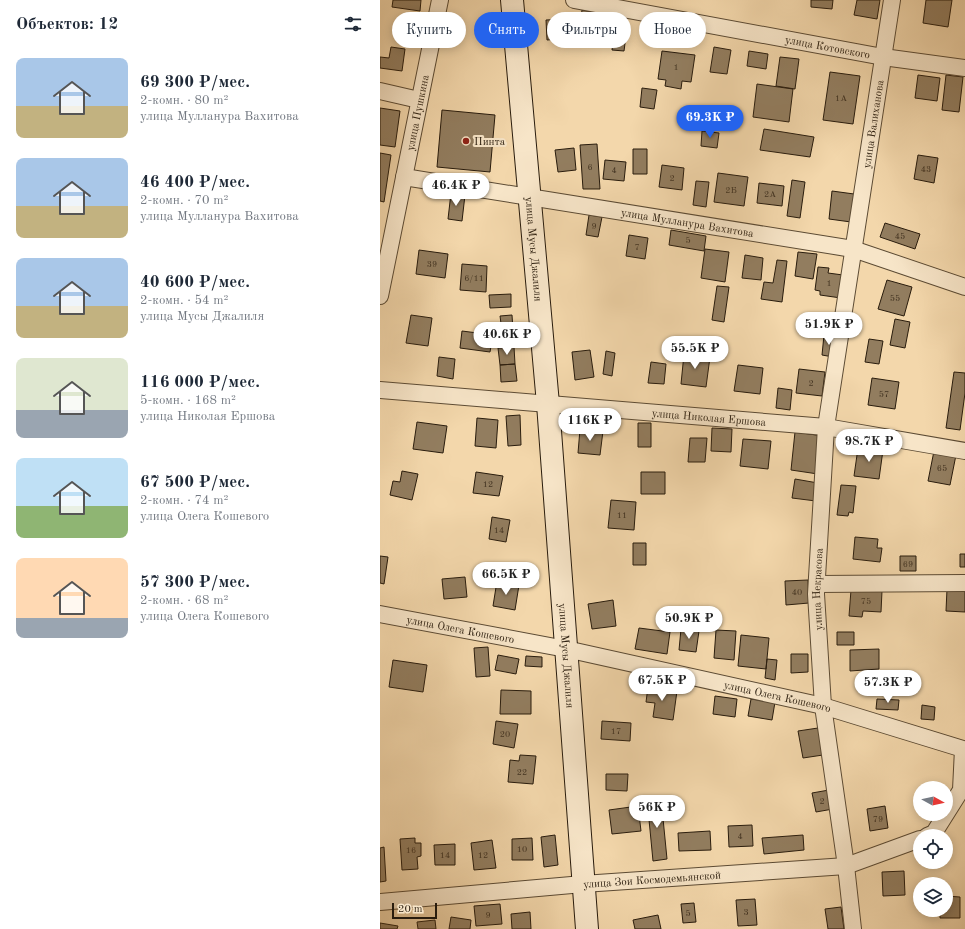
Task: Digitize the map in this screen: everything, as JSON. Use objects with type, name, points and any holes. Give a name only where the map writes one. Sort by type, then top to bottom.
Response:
[{"type":"main road","name":"улица Мусы Джалиля","points":[[512,0],[548,404],[587,929]]},
{"type":"street","name":"улица Пушкина","points":[[380,296],[384,257],[404,177],[440,0]]},
{"type":"street","name":"улица Котовского","points":[[574,0],[883,57],[965,68]]},
{"type":"street","name":"улица Валиханова","points":[[853,249],[892,0]]},
{"type":"street","points":[[380,91],[419,100]]},
{"type":"street","name":"улица Мулланура Вахитова","points":[[404,177],[853,249],[965,287]]},
{"type":"street","name":"улица Некрасова","points":[[853,249],[826,427],[816,594],[823,706],[846,866],[853,929]]},
{"type":"street","name":"улица Николая Ершова","points":[[380,390],[826,427],[965,450]]},
{"type":"street","points":[[817,584],[965,583]]},
{"type":"street","name":"улица Олега Кошевого","points":[[380,614],[566,649],[823,706],[964,749],[961,790],[937,829]]},
{"type":"street","name":"улица Зои Космодемьянской","points":[[380,902],[583,884],[846,866],[913,842]]},
{"type":"building","points":[[393,0],[421,0],[420,11],[392,7]]},
{"type":"building","points":[[811,0],[833,0],[832,9],[811,7]]},
{"type":"building","points":[[857,0],[880,0],[877,19],[854,15]]},
{"type":"building","points":[[926,0],[952,0],[948,27],[923,23]]},
{"type":"building","points":[[582,10],[594,12],[582,12]]},
{"type":"building","points":[[546,20],[547,20],[547,40]]},
{"type":"building","points":[[391,47],[405,49],[402,71],[380,68],[380,57],[389,58]]},
{"type":"building","points":[[714,47],[731,50],[727,74],[710,72]]},
{"type":"building","points":[[612,48],[624,48],[624,51],[612,50]]},
{"type":"building","points":[[662,51],[695,55],[691,82],[682,81],[681,89],[665,86],[666,80],[658,79]]},
{"type":"building","points":[[749,51],[768,54],[766,69],[747,66]]},
{"type":"building","points":[[780,57],[799,59],[795,89],[776,86]]},
{"type":"building","points":[[830,72],[860,76],[853,124],[823,120]]},
{"type":"building","points":[[918,75],[940,78],[937,101],[915,98]]},
{"type":"building","points":[[946,75],[963,77],[959,112],[942,110]]},
{"type":"building","points":[[757,84],[793,89],[789,122],[753,117]]},
{"type":"building","points":[[642,88],[657,90],[654,109],[640,107]]},
{"type":"building","points":[[380,108],[400,111],[395,147],[380,145]]},
{"type":"building","name":"Пинта","points":[[442,110],[495,115],[490,172],[437,167]]},
{"type":"building","points":[[764,129],[814,137],[810,157],[760,150]]},
{"type":"building","points":[[702,131],[719,133],[717,148],[701,146]]},
{"type":"building","points":[[597,144],[600,189],[583,189],[580,145]]},
{"type":"building","points":[[574,148],[576,170],[558,172],[555,150]]},
{"type":"building","points":[[633,149],[647,149],[647,174],[633,174]]},
{"type":"building","points":[[380,153],[391,155],[384,202],[380,201]]},
{"type":"building","points":[[918,155],[938,158],[934,183],[914,179]]},
{"type":"building","points":[[605,160],[626,162],[624,181],[603,179]]},
{"type":"building","points":[[662,165],[684,168],[682,190],[659,187]]},
{"type":"building","points":[[718,173],[748,177],[744,206],[714,202]]},
{"type":"building","points":[[792,180],[805,182],[800,218],[787,216]]},
{"type":"building","points":[[696,181],[709,182],[706,207],[693,205]]},
{"type":"building","points":[[759,183],[784,186],[782,206],[757,203]]},
{"type":"building","points":[[832,191],[854,194],[851,222],[829,219]]},
{"type":"building","points":[[451,193],[465,195],[462,221],[448,219]]},
{"type":"building","points":[[589,215],[602,217],[598,237],[586,235]]},
{"type":"building","points":[[885,223],[920,234],[915,249],[880,237]]},
{"type":"building","points":[[671,230],[706,236],[704,251],[669,245]]},
{"type":"building","points":[[629,235],[648,238],[645,259],[626,256]]},
{"type":"building","points":[[705,249],[729,252],[725,282],[701,278]]},
{"type":"building","points":[[419,250],[448,254],[445,278],[416,274]]},
{"type":"building","points":[[798,252],[817,254],[813,279],[795,276]]},
{"type":"building","points":[[745,255],[763,258],[761,280],[742,278]]},
{"type":"building","points":[[777,260],[787,261],[782,302],[761,299],[764,282],[773,283]]},
{"type":"building","points":[[462,264],[487,266],[486,292],[460,290]]},
{"type":"building","points":[[818,267],[829,268],[828,273],[843,275],[841,298],[820,295],[820,291],[815,290]]},
{"type":"building","points":[[887,280],[912,287],[904,316],[878,309]]},
{"type":"building","points":[[717,286],[729,287],[724,322],[712,320]]},
{"type":"building","points":[[511,294],[511,307],[490,308],[489,295]]},
{"type":"building","points":[[411,315],[432,318],[428,346],[406,343]]},
{"type":"building","points":[[512,315],[513,330],[502,331],[500,316]]},
{"type":"building","points":[[895,319],[910,322],[905,348],[890,345]]},
{"type":"building","points":[[462,331],[493,335],[490,352],[460,348]]},
{"type":"building","points":[[824,335],[835,336],[833,357],[822,355]]},
{"type":"building","points":[[869,339],[883,341],[879,364],[865,362]]},
{"type":"building","points":[[514,347],[515,364],[500,365],[498,348]]},
{"type":"building","points":[[590,350],[594,377],[575,380],[572,352]]},
{"type":"building","points":[[606,351],[615,353],[612,376],[603,374]]},
{"type":"building","points":[[684,354],[710,357],[706,387],[681,384]]},
{"type":"building","points":[[439,357],[455,359],[453,379],[437,376]]},
{"type":"building","points":[[651,362],[666,364],[664,384],[648,383]]},
{"type":"building","points":[[515,364],[517,381],[501,382],[500,365]]},
{"type":"building","points":[[738,365],[763,368],[760,394],[734,391]]},
{"type":"building","points":[[799,369],[825,372],[822,396],[796,393]]},
{"type":"building","points":[[954,372],[965,373],[965,393],[960,430],[946,428]]},
{"type":"building","points":[[872,378],[899,382],[895,409],[868,405]]},
{"type":"building","points":[[778,388],[792,390],[790,410],[776,408]]},
{"type":"building","points":[[520,415],[521,445],[508,446],[506,416]]},
{"type":"building","points":[[477,418],[498,420],[496,448],[475,446]]},
{"type":"building","points":[[417,422],[447,426],[443,453],[413,449]]},
{"type":"building","points":[[638,423],[651,423],[651,447],[638,447]]},
{"type":"building","points":[[712,428],[732,429],[731,452],[711,451]]},
{"type":"building","points":[[580,429],[603,431],[600,455],[578,453]]},
{"type":"building","points":[[795,432],[823,436],[818,474],[791,470]]},
{"type":"building","points":[[690,438],[707,438],[705,462],[688,462]]},
{"type":"building","points":[[743,439],[771,441],[768,469],[740,466]]},
{"type":"building","points":[[858,448],[883,450],[879,479],[854,476]]},
{"type":"building","points":[[934,451],[956,455],[950,485],[928,481]]},
{"type":"building","points":[[402,471],[418,474],[412,500],[390,495],[393,481],[400,482]]},
{"type":"building","points":[[476,472],[503,476],[499,496],[473,493]]},
{"type":"building","points":[[641,472],[665,472],[665,494],[641,494]]},
{"type":"building","points":[[795,479],[818,483],[816,501],[792,498]]},
{"type":"building","points":[[841,485],[856,486],[853,513],[849,512],[848,516],[837,515]]},
{"type":"building","points":[[611,500],[636,502],[634,530],[608,528]]},
{"type":"building","points":[[492,517],[510,520],[506,542],[489,539]]},
{"type":"building","points":[[855,537],[878,539],[877,548],[882,548],[880,562],[853,559]]},
{"type":"building","points":[[633,543],[646,543],[646,565],[633,565]]},
{"type":"building","points":[[960,554],[965,554],[965,567],[960,567]]},
{"type":"building","points":[[380,556],[388,557],[384,584],[380,583]]},
{"type":"building","points":[[900,556],[916,556],[916,571],[900,571]]},
{"type":"building","points":[[465,577],[467,597],[444,599],[442,579]]},
{"type":"building","points":[[808,580],[809,603],[786,605],[785,581]]},
{"type":"building","points":[[497,581],[519,585],[515,610],[493,606]]},
{"type":"building","points":[[947,589],[965,589],[965,612],[946,611]]},
{"type":"building","points":[[851,590],[882,591],[881,612],[863,611],[862,617],[849,616]]},
{"type":"building","points":[[613,600],[616,626],[592,629],[588,604]]},
{"type":"building","points":[[639,628],[670,632],[667,654],[635,649]]},
{"type":"building","points":[[681,629],[699,631],[696,652],[679,650]]},
{"type":"building","points":[[716,630],[736,631],[734,660],[714,658]]},
{"type":"building","points":[[837,632],[854,632],[854,645],[837,645]]},
{"type":"building","points":[[741,635],[769,638],[766,669],[738,666]]},
{"type":"building","points":[[488,647],[490,676],[476,677],[474,648]]},
{"type":"building","points":[[879,649],[879,669],[850,671],[850,650]]},
{"type":"building","points":[[791,654],[808,654],[808,672],[791,673]]},
{"type":"building","points":[[498,655],[519,659],[516,674],[495,670]]},
{"type":"building","points":[[526,656],[542,657],[542,667],[525,666]]},
{"type":"building","points":[[767,659],[777,660],[775,680],[765,678]]},
{"type":"building","points":[[393,660],[427,665],[423,692],[389,687]]},
{"type":"building","points":[[648,687],[677,691],[673,720],[653,717],[655,703],[646,702]]},
{"type":"building","points":[[501,690],[531,691],[531,714],[500,714]]},
{"type":"building","points":[[715,696],[737,699],[735,717],[713,714]]},
{"type":"building","points":[[751,699],[775,702],[772,720],[748,716]]},
{"type":"building","points":[[877,699],[899,700],[898,710],[876,709]]},
{"type":"building","points":[[922,705],[935,707],[934,720],[921,719]]},
{"type":"building","points":[[496,721],[518,724],[514,748],[493,744]]},
{"type":"building","points":[[602,721],[631,723],[630,741],[601,739]]},
{"type":"building","points":[[818,728],[823,755],[803,758],[798,731]]},
{"type":"building","points":[[520,755],[536,756],[533,784],[508,782],[510,760],[519,761]]},
{"type":"building","points":[[606,774],[628,774],[627,791],[606,790]]},
{"type":"building","points":[[829,790],[833,809],[816,812],[812,793]]},
{"type":"building","points":[[661,798],[667,859],[653,861],[647,799]]},
{"type":"building","points":[[638,806],[641,831],[612,834],[609,810]]},
{"type":"building","points":[[885,806],[888,828],[870,831],[867,809]]},
{"type":"building","points":[[752,825],[753,846],[729,847],[728,826]]},
{"type":"building","points":[[710,831],[711,850],[679,851],[678,833]]},
{"type":"building","points":[[555,835],[558,865],[544,867],[541,837]]},
{"type":"building","points":[[803,835],[804,850],[764,854],[762,838]]},
{"type":"building","points":[[415,838],[415,843],[421,843],[421,856],[417,857],[418,869],[402,870],[400,839]]},
{"type":"building","points":[[532,838],[533,860],[512,860],[512,839]]},
{"type":"building","points":[[492,840],[496,868],[474,870],[471,843]]},
{"type":"building","points":[[455,844],[455,865],[435,865],[434,845]]},
{"type":"building","points":[[384,847],[386,881],[380,882],[380,848]]},
{"type":"building","points":[[904,871],[905,895],[883,896],[882,872]]},
{"type":"building","points":[[953,896],[960,897],[960,918],[940,918],[953,917]]},
{"type":"building","points":[[755,899],[757,925],[738,926],[736,900]]},
{"type":"building","points":[[694,903],[696,922],[683,923],[681,904]]},
{"type":"building","points":[[500,904],[502,924],[476,926],[474,906]]},
{"type":"building","points":[[841,907],[844,929],[828,929],[825,909]]},
{"type":"building","points":[[530,912],[531,929],[512,929],[511,914]]},
{"type":"building","points":[[658,915],[661,929],[635,929],[633,920]]},
{"type":"building","points":[[451,917],[471,920],[470,929],[449,929]]},
{"type":"building","points":[[435,920],[436,929],[418,929],[417,922]]},
{"type":"building","points":[[380,923],[398,926],[397,929],[380,929]]},
{"type":"place","name":"Пинта","points":[[466,141]]}]
